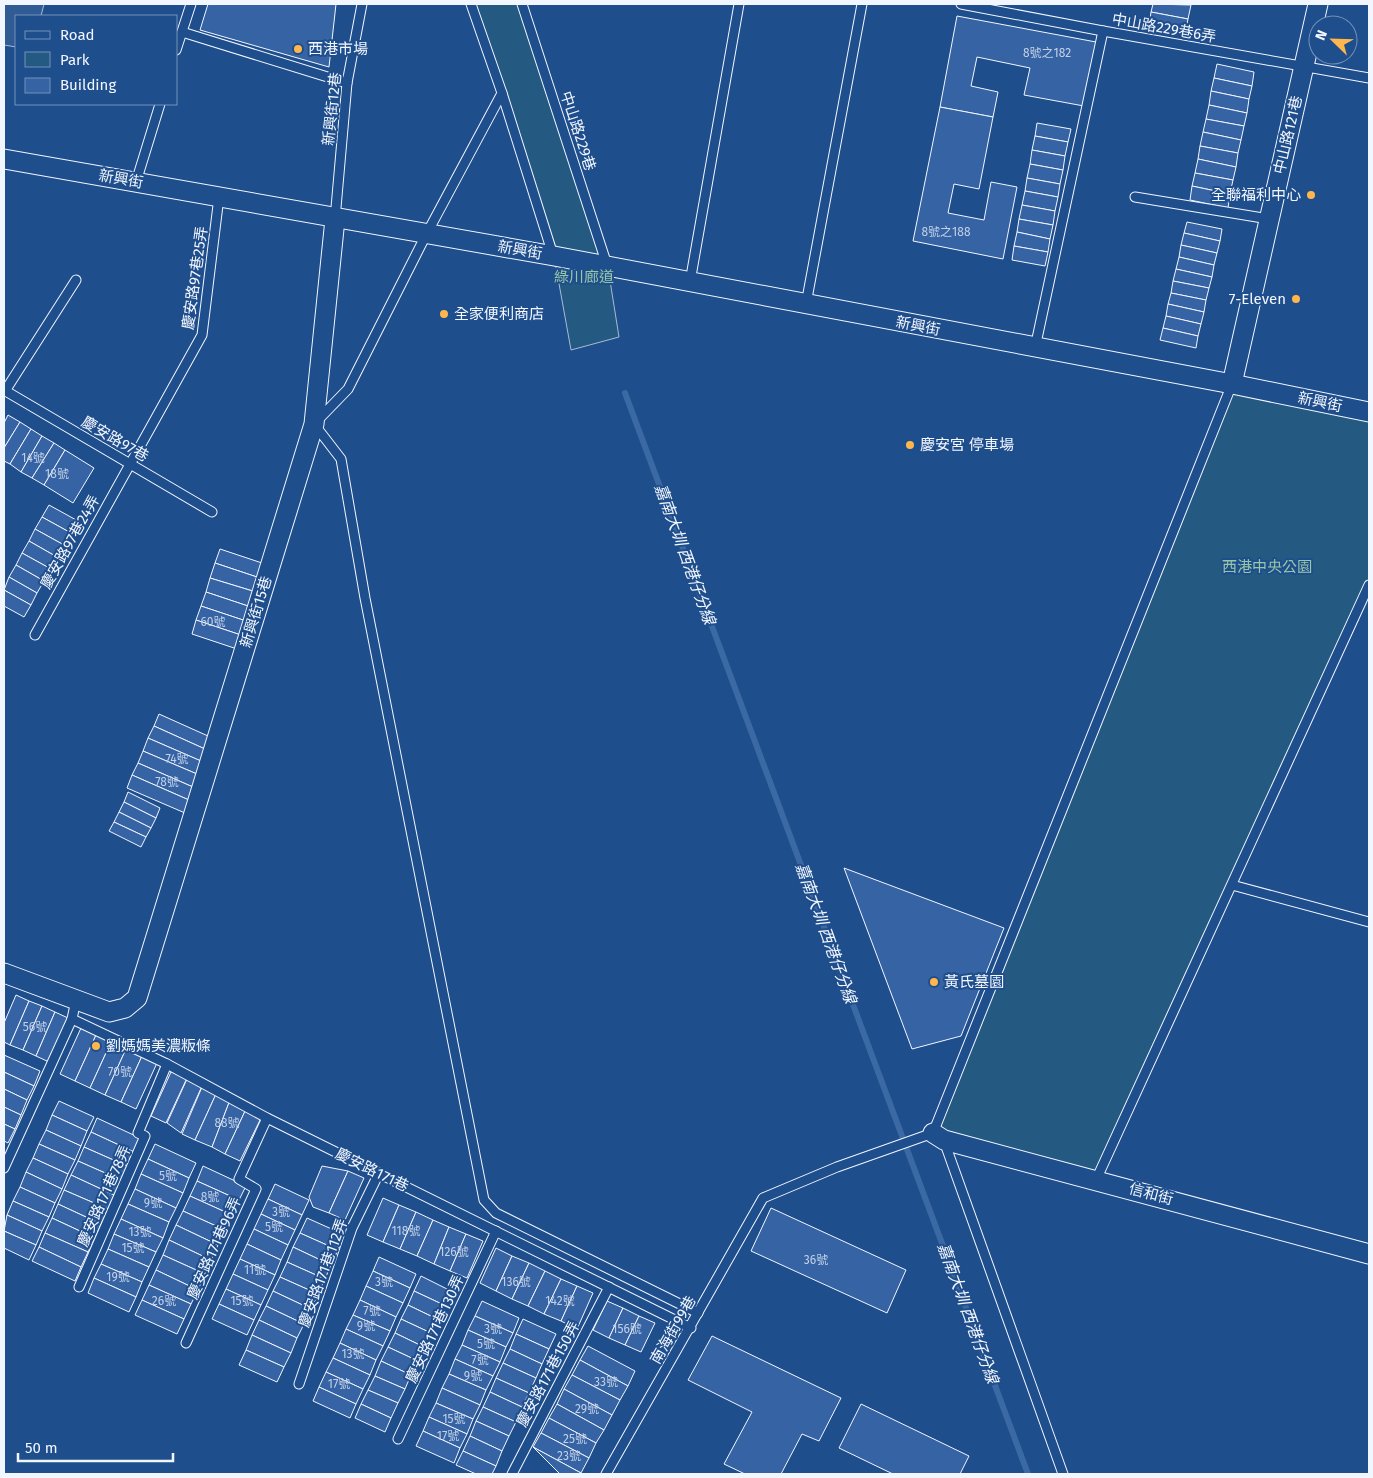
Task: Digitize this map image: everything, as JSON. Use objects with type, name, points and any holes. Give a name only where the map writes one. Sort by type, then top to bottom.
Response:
[{"type":"street","name":"中山路121巷","points":[[1232,384],[1318,4]]},
{"type":"street","name":"新興街","points":[[4,159],[335,219],[427,233],[554,256],[608,268],[1232,384],[1369,412]]},
{"type":"street","name":"新興街15巷","points":[[76,1000],[110,1012],[125,1008],[137,998],[314,424],[335,219]]},
{"type":"street","points":[[4,973],[76,1000]]},
{"type":"street","name":"信和街","points":[[938,1137],[1369,1254]]},
{"type":"lane","points":[[178,44],[191,4]]},
{"type":"lane","name":"新興街12巷","points":[[335,219],[347,83],[362,4]]},
{"type":"lane","points":[[471,4],[502,93],[554,256]]},
{"type":"lane","name":"中山路229巷","points":[[522,4],[608,268]]},
{"type":"lane","points":[[690,283],[738,4]]},
{"type":"lane","points":[[806,305],[862,4]]},
{"type":"lane","name":"中山路229巷6弄","points":[[961,4],[1369,78]]},
{"type":"lane","points":[[1035,348],[1103,31]]},
{"type":"lane","points":[[182,32],[347,83]]},
{"type":"lane","points":[[502,93],[427,233],[348,389],[314,424],[341,459],[365,598],[484,1200],[496,1213],[698,1314]]},
{"type":"lane","points":[[136,182],[160,105]]},
{"type":"lane","name":"慶安路97巷25弄","points":[[129,464],[202,336],[219,197]]},
{"type":"lane","points":[[1135,197],[1269,219]]},
{"type":"lane","points":[[4,390],[76,280]]},
{"type":"lane","points":[[1063,1474],[938,1137],[1232,384]]},
{"type":"lane","name":"慶安路97巷","points":[[4,390],[212,512]]},
{"type":"lane","name":"慶安路97巷24弄","points":[[35,635],[129,464]]},
{"type":"lane","points":[[1096,1180],[1369,585]]},
{"type":"lane","points":[[1232,885],[1369,922]]},
{"type":"lane","points":[[4,1168],[72,1019],[76,1000]]},
{"type":"lane","name":"慶安路171巷","points":[[72,1019],[167,1064],[268,1118],[691,1328]]},
{"type":"lane","name":"慶安路171巷78弄","points":[[79,1287],[146,1136],[138,1133],[167,1064]]},
{"type":"lane","name":"慶安路171巷96弄","points":[[186,1343],[256,1189],[239,1179],[268,1118]]},
{"type":"lane","name":"南海街99巷","points":[[606,1474],[691,1328],[763,1198],[837,1167],[884,1151],[938,1137]]},
{"type":"lane","name":"慶安路171巷112弄","points":[[299,1384],[352,1228],[379,1173]]},
{"type":"lane","name":"慶安路171巷130弄","points":[[398,1439],[496,1231]]},
{"type":"lane","name":"慶安路171巷150弄","points":[[512,1474],[609,1287]]},
{"type":"green space","name":"綠川廊道","points":[[471,4],[522,4],[608,268],[619,337],[571,350],[554,256]]},
{"type":"green space","name":"西港中央公園","points":[[1232,384],[1369,411],[1369,584],[1096,1180],[933,1133]]},
{"type":"shaded area","points":[[4,4],[44,4],[41,15],[15,15],[15,47],[4,45]]},
{"type":"building","name":"西港市場","points":[[208,4],[336,4],[329,67],[200,30]]},
{"type":"building","points":[[1153,4],[1191,5],[1188,19],[1151,12]]},
{"type":"building","points":[[1151,12],[1188,19],[1185,34],[1149,27]]},
{"type":"building","points":[[957,16],[1096,42],[1084,106],[1024,95],[1030,68],[977,57],[971,86],[998,92],[993,117],[940,107]]},
{"type":"building","points":[[1217,64],[1254,72],[1252,86],[1214,78]]},
{"type":"building","points":[[1214,78],[1252,86],[1249,99],[1211,91]]},
{"type":"building","points":[[1211,91],[1249,99],[1247,113],[1209,105]]},
{"type":"building","points":[[1209,105],[1247,113],[1244,126],[1206,119]]},
{"type":"building","points":[[940,107],[993,117],[979,189],[954,184],[948,213],[984,220],[991,182],[1017,187],[1003,259],[913,241]]},
{"type":"building","points":[[1206,119],[1244,126],[1241,140],[1203,132]]},
{"type":"building","points":[[1037,123],[1071,129],[1068,142],[1035,136]]},
{"type":"building","points":[[1203,132],[1241,140],[1238,153],[1200,146]]},
{"type":"building","points":[[1035,136],[1068,142],[1065,156],[1032,150]]},
{"type":"building","points":[[1200,146],[1238,153],[1236,167],[1198,159]]},
{"type":"building","points":[[1032,150],[1065,156],[1063,170],[1030,164]]},
{"type":"building","points":[[1198,159],[1236,167],[1233,180],[1195,173]]},
{"type":"building","points":[[1030,164],[1063,170],[1060,184],[1027,178]]},
{"type":"building","points":[[1195,173],[1233,180],[1230,194],[1192,186]]},
{"type":"building","points":[[1027,178],[1060,184],[1058,197],[1025,191]]},
{"type":"building","points":[[1192,186],[1230,194],[1228,208],[1190,200]]},
{"type":"building","points":[[1025,191],[1058,197],[1055,211],[1022,205]]},
{"type":"building","points":[[1022,205],[1055,211],[1053,225],[1019,219]]},
{"type":"building","points":[[1019,219],[1053,225],[1050,239],[1017,232]]},
{"type":"building","points":[[1187,222],[1222,229],[1220,241],[1184,233]]},
{"type":"building","points":[[1017,232],[1050,239],[1048,252],[1014,246]]},
{"type":"building","points":[[1184,233],[1220,241],[1217,253],[1181,245]]},
{"type":"building","points":[[1181,245],[1217,253],[1214,265],[1179,257]]},
{"type":"building","points":[[1014,246],[1048,252],[1045,266],[1012,260]]},
{"type":"building","points":[[1179,257],[1214,265],[1212,277],[1176,269]]},
{"type":"building","points":[[1176,269],[1212,277],[1209,288],[1173,281]]},
{"type":"building","points":[[1173,281],[1209,288],[1206,300],[1171,293]]},
{"type":"building","points":[[1171,293],[1206,300],[1204,312],[1168,304]]},
{"type":"building","points":[[1168,304],[1204,312],[1201,324],[1166,316]]},
{"type":"building","points":[[1166,316],[1201,324],[1198,336],[1163,328]]},
{"type":"building","points":[[1163,328],[1198,336],[1196,348],[1160,340]]},
{"type":"building","points":[[8,415],[20,422],[4,448],[4,423]]},
{"type":"building","points":[[20,422],[31,429],[10,464],[4,461],[4,448]]},
{"type":"building","points":[[31,429],[42,436],[21,472],[10,464]]},
{"type":"building","points":[[42,436],[54,443],[32,478],[21,472]]},
{"type":"building","points":[[54,443],[65,450],[44,485],[32,478]]},
{"type":"building","points":[[65,450],[94,468],[73,503],[44,485]]},
{"type":"building","points":[[49,505],[78,521],[71,533],[42,517]]},
{"type":"building","points":[[42,517],[71,533],[64,545],[35,529]]},
{"type":"building","points":[[35,529],[64,545],[57,557],[29,541]]},
{"type":"building","points":[[29,541],[57,557],[51,569],[22,553]]},
{"type":"building","points":[[220,549],[265,564],[260,578],[215,563]]},
{"type":"building","points":[[22,553],[51,569],[44,581],[16,565]]},
{"type":"building","points":[[215,563],[260,578],[256,592],[210,578]]},
{"type":"building","points":[[16,565],[44,581],[37,593],[9,577]]},
{"type":"building","points":[[9,577],[37,593],[31,605],[4,590]]},
{"type":"building","points":[[210,578],[256,592],[251,607],[206,592]]},
{"type":"building","points":[[4,590],[31,605],[24,617],[4,606]]},
{"type":"building","points":[[206,592],[251,607],[246,621],[201,606]]},
{"type":"building","points":[[201,606],[246,621],[241,635],[196,620]]},
{"type":"building","points":[[196,620],[241,635],[237,649],[192,634]]},
{"type":"building","points":[[159,714],[208,736],[205,749],[154,726]]},
{"type":"building","points":[[154,726],[205,749],[201,761],[148,738]]},
{"type":"building","points":[[148,738],[201,761],[197,774],[143,751]]},
{"type":"building","points":[[143,751],[197,774],[193,787],[138,763]]},
{"type":"building","points":[[138,763],[193,787],[189,800],[132,775]]},
{"type":"building","points":[[132,775],[189,800],[185,813],[127,788]]},
{"type":"building","points":[[128,792],[160,808],[156,818],[124,802]]},
{"type":"building","points":[[124,802],[156,818],[151,828],[119,812]]},
{"type":"building","points":[[119,812],[151,828],[146,837],[114,822]]},
{"type":"building","points":[[114,822],[146,837],[141,847],[109,831]]},
{"type":"building","name":"黃氏墓園","points":[[844,868],[1004,928],[961,1036],[912,1049]]},
{"type":"building","points":[[16,995],[29,1001],[10,1045],[4,1042],[4,1023]]},
{"type":"building","points":[[29,1001],[42,1006],[23,1050],[10,1045]]},
{"type":"building","points":[[42,1006],[55,1012],[36,1056],[23,1050]]},
{"type":"building","points":[[55,1012],[68,1018],[49,1062],[36,1056]]},
{"type":"building","points":[[81,1028],[96,1035],[75,1081],[60,1074]]},
{"type":"building","points":[[96,1035],[111,1042],[90,1088],[75,1081]]},
{"type":"building","points":[[111,1042],[126,1049],[105,1095],[90,1088]]},
{"type":"building","points":[[126,1049],[142,1056],[121,1102],[105,1095]]},
{"type":"building","points":[[4,1055],[40,1071],[34,1086],[4,1072]]},
{"type":"building","points":[[142,1056],[157,1063],[136,1109],[121,1102]]},
{"type":"building","points":[[4,1072],[34,1086],[27,1100],[4,1089]]},
{"type":"building","points":[[171,1072],[187,1078],[166,1123],[151,1116]]},
{"type":"building","points":[[187,1079],[202,1086],[181,1133],[167,1123]]},
{"type":"building","points":[[202,1087],[216,1094],[195,1140],[182,1134]]},
{"type":"building","points":[[4,1089],[27,1100],[21,1115],[4,1107]]},
{"type":"building","points":[[216,1094],[230,1100],[212,1147],[195,1140]]},
{"type":"building","points":[[230,1100],[246,1109],[225,1154],[212,1147]]},
{"type":"building","points":[[59,1101],[94,1117],[87,1131],[52,1115]]},
{"type":"building","points":[[4,1107],[21,1115],[15,1129],[4,1124]]},
{"type":"building","points":[[246,1109],[262,1116],[240,1161],[225,1154]]},
{"type":"building","points":[[52,1115],[87,1131],[81,1146],[46,1130]]},
{"type":"building","points":[[97,1118],[140,1138],[134,1152],[91,1132]]},
{"type":"building","points":[[4,1124],[15,1129],[8,1143],[4,1141]]},
{"type":"building","points":[[46,1130],[81,1146],[75,1160],[39,1144]]},
{"type":"building","points":[[91,1132],[134,1152],[127,1166],[84,1147]]},
{"type":"building","points":[[39,1144],[75,1160],[68,1174],[33,1158]]},
{"type":"building","points":[[155,1144],[196,1163],[189,1178],[148,1159]]},
{"type":"building","points":[[84,1147],[127,1166],[121,1180],[78,1161]]},
{"type":"building","points":[[33,1158],[68,1174],[62,1189],[26,1172]]},
{"type":"building","points":[[148,1159],[189,1178],[183,1193],[141,1174]]},
{"type":"building","points":[[78,1161],[121,1180],[114,1195],[71,1175]]},
{"type":"building","points":[[203,1166],[246,1186],[239,1200],[197,1181]]},
{"type":"building","points":[[322,1166],[348,1171],[329,1213],[313,1207],[309,1197]]},
{"type":"building","points":[[348,1171],[364,1178],[345,1220],[329,1213]]},
{"type":"building","points":[[26,1172],[62,1189],[55,1203],[20,1187]]},
{"type":"building","points":[[141,1174],[183,1193],[176,1208],[135,1189]]},
{"type":"building","points":[[71,1175],[114,1195],[108,1209],[64,1190]]},
{"type":"building","points":[[197,1181],[239,1200],[232,1215],[190,1196]]},
{"type":"building","points":[[275,1184],[309,1200],[302,1215],[268,1199]]},
{"type":"building","points":[[20,1187],[55,1203],[49,1217],[13,1201]]},
{"type":"building","points":[[135,1189],[176,1208],[169,1222],[128,1204]]},
{"type":"building","points":[[64,1190],[108,1209],[101,1224],[58,1204]]},
{"type":"building","points":[[190,1196],[232,1215],[225,1230],[183,1211]]},
{"type":"building","points":[[383,1198],[399,1205],[383,1242],[367,1235]]},
{"type":"building","points":[[268,1199],[302,1215],[295,1230],[261,1214]]},
{"type":"building","points":[[13,1201],[49,1217],[42,1231],[7,1215]]},
{"type":"building","points":[[58,1204],[101,1224],[95,1238],[52,1218]]},
{"type":"building","points":[[128,1204],[169,1222],[163,1238],[121,1219]]},
{"type":"building","points":[[399,1205],[416,1212],[400,1249],[383,1242]]},
{"type":"building","points":[[771,1208],[906,1270],[887,1313],[751,1251]]},
{"type":"building","points":[[183,1211],[225,1230],[218,1245],[176,1225]]},
{"type":"building","points":[[416,1212],[433,1220],[417,1256],[400,1249]]},
{"type":"building","points":[[261,1214],[295,1230],[288,1245],[254,1229]]},
{"type":"building","points":[[7,1215],[42,1231],[36,1245],[4,1231]]},
{"type":"building","points":[[52,1218],[95,1238],[88,1252],[45,1233]]},
{"type":"building","points":[[307,1218],[345,1235],[338,1250],[300,1233]]},
{"type":"building","points":[[121,1219],[163,1238],[156,1252],[114,1234]]},
{"type":"building","points":[[433,1220],[449,1227],[434,1264],[417,1256]]},
{"type":"building","points":[[176,1225],[218,1245],[211,1260],[169,1240]]},
{"type":"building","points":[[449,1227],[466,1234],[450,1271],[434,1264]]},
{"type":"building","points":[[254,1229],[288,1245],[281,1260],[247,1244]]},
{"type":"building","points":[[4,1231],[36,1245],[29,1260],[4,1248]]},
{"type":"building","points":[[45,1233],[88,1252],[81,1267],[39,1247]]},
{"type":"building","points":[[300,1233],[338,1250],[331,1265],[293,1247]]},
{"type":"building","points":[[114,1234],[156,1252],[149,1267],[108,1249]]},
{"type":"building","points":[[466,1234],[483,1241],[467,1278],[450,1271]]},
{"type":"building","points":[[169,1240],[211,1260],[205,1274],[163,1255]]},
{"type":"building","points":[[247,1244],[281,1260],[275,1275],[240,1259]]},
{"type":"building","points":[[39,1247],[81,1267],[75,1281],[32,1261]]},
{"type":"building","points":[[293,1247],[331,1265],[325,1279],[287,1262]]},
{"type":"building","points":[[496,1248],[512,1256],[496,1291],[480,1283]]},
{"type":"building","points":[[108,1249],[149,1267],[142,1282],[101,1264]]},
{"type":"building","points":[[163,1255],[205,1274],[198,1290],[156,1270]]},
{"type":"building","points":[[512,1256],[529,1263],[512,1299],[496,1291]]},
{"type":"building","points":[[379,1257],[416,1274],[410,1288],[373,1271]]},
{"type":"building","points":[[240,1259],[275,1275],[268,1290],[233,1274]]},
{"type":"building","points":[[287,1262],[325,1279],[318,1294],[280,1277]]},
{"type":"building","points":[[529,1263],[545,1271],[528,1306],[512,1299]]},
{"type":"building","points":[[101,1264],[142,1282],[136,1297],[94,1278]]},
{"type":"building","points":[[156,1270],[198,1290],[191,1304],[149,1285]]},
{"type":"building","points":[[373,1271],[410,1288],[403,1303],[366,1286]]},
{"type":"building","points":[[545,1271],[561,1279],[544,1314],[528,1306]]},
{"type":"building","points":[[233,1274],[268,1290],[261,1305],[226,1289]]},
{"type":"building","points":[[421,1276],[451,1291],[444,1305],[414,1291]]},
{"type":"building","points":[[280,1277],[318,1294],[311,1309],[273,1291]]},
{"type":"building","points":[[94,1278],[136,1297],[129,1312],[88,1293]]},
{"type":"building","points":[[561,1279],[577,1286],[561,1321],[544,1314]]},
{"type":"building","points":[[149,1285],[191,1304],[184,1319],[142,1300]]},
{"type":"building","points":[[366,1286],[403,1303],[396,1317],[360,1300]]},
{"type":"building","points":[[577,1286],[593,1293],[577,1329],[561,1321]]},
{"type":"building","points":[[226,1289],[261,1305],[254,1320],[219,1304]]},
{"type":"building","points":[[273,1291],[311,1309],[304,1324],[266,1306]]},
{"type":"building","points":[[414,1291],[444,1305],[437,1319],[408,1305]]},
{"type":"building","points":[[142,1300],[184,1319],[177,1334],[135,1315]]},
{"type":"building","points":[[360,1300],[396,1317],[390,1331],[353,1315]]},
{"type":"building","points":[[482,1301],[519,1318],[513,1333],[475,1316]]},
{"type":"building","points":[[607,1301],[623,1308],[609,1338],[593,1330]]},
{"type":"building","points":[[219,1304],[254,1320],[247,1335],[212,1319]]},
{"type":"building","points":[[408,1305],[437,1319],[431,1333],[401,1319]]},
{"type":"building","points":[[266,1306],[304,1324],[297,1338],[259,1320]]},
{"type":"building","points":[[623,1308],[639,1316],[625,1345],[609,1338]]},
{"type":"building","points":[[353,1315],[390,1331],[383,1346],[346,1329]]},
{"type":"building","points":[[475,1316],[513,1333],[506,1347],[468,1330]]},
{"type":"building","points":[[639,1316],[655,1323],[641,1352],[625,1345]]},
{"type":"building","points":[[401,1319],[431,1333],[424,1347],[395,1333]]},
{"type":"building","points":[[523,1319],[556,1334],[549,1349],[516,1334]]},
{"type":"building","points":[[259,1320],[297,1338],[291,1353],[252,1335]]},
{"type":"building","points":[[346,1329],[383,1346],[376,1360],[340,1343]]},
{"type":"building","points":[[468,1330],[506,1347],[500,1362],[462,1345]]},
{"type":"building","points":[[395,1333],[424,1347],[418,1361],[388,1347]]},
{"type":"building","points":[[516,1334],[549,1349],[542,1364],[510,1349]]},
{"type":"building","points":[[252,1335],[291,1353],[284,1367],[246,1350]]},
{"type":"building","points":[[712,1336],[841,1398],[819,1441],[802,1434],[781,1474],[745,1474],[724,1464],[752,1412],[688,1380]]},
{"type":"building","points":[[340,1343],[376,1360],[370,1375],[333,1358]]},
{"type":"building","points":[[462,1345],[500,1362],[493,1376],[455,1359]]},
{"type":"building","points":[[588,1346],[635,1371],[628,1386],[580,1360]]},
{"type":"building","points":[[388,1347],[418,1361],[411,1375],[381,1361]]},
{"type":"building","points":[[510,1349],[542,1364],[536,1378],[503,1363]]},
{"type":"building","points":[[246,1350],[284,1367],[277,1382],[239,1365]]},
{"type":"building","points":[[333,1358],[370,1375],[363,1389],[326,1372]]},
{"type":"building","points":[[455,1359],[493,1376],[486,1390],[449,1374]]},
{"type":"building","points":[[580,1360],[628,1386],[620,1400],[572,1375]]},
{"type":"building","points":[[381,1361],[411,1375],[405,1389],[375,1376]]},
{"type":"building","points":[[503,1363],[536,1378],[529,1393],[496,1378]]},
{"type":"building","points":[[326,1372],[363,1389],[356,1404],[319,1387]]},
{"type":"building","points":[[449,1374],[486,1390],[480,1405],[442,1388]]},
{"type":"building","points":[[572,1375],[620,1400],[612,1415],[564,1389]]},
{"type":"building","points":[[375,1376],[405,1389],[398,1403],[368,1390]]},
{"type":"building","points":[[496,1378],[529,1393],[522,1407],[490,1392]]},
{"type":"building","points":[[319,1387],[356,1404],[350,1418],[313,1401]]},
{"type":"building","points":[[442,1388],[480,1405],[473,1419],[436,1403]]},
{"type":"building","points":[[564,1389],[612,1415],[604,1430],[557,1404]]},
{"type":"building","points":[[368,1390],[398,1403],[391,1418],[361,1404]]},
{"type":"building","points":[[490,1392],[522,1407],[516,1422],[483,1407]]},
{"type":"building","points":[[436,1403],[473,1419],[467,1434],[429,1417]]},
{"type":"building","points":[[361,1404],[391,1418],[385,1432],[355,1418]]},
{"type":"building","points":[[557,1404],[604,1430],[596,1443],[549,1418]]},
{"type":"building","points":[[861,1404],[969,1456],[960,1474],[893,1474],[839,1448]]},
{"type":"building","points":[[483,1407],[516,1422],[509,1436],[476,1421]]},
{"type":"building","points":[[429,1417],[467,1434],[460,1448],[423,1431]]},
{"type":"building","points":[[549,1418],[596,1443],[589,1458],[541,1433]]},
{"type":"building","points":[[476,1421],[509,1436],[502,1451],[470,1436]]},
{"type":"building","points":[[423,1431],[460,1448],[454,1463],[416,1446]]},
{"type":"building","points":[[541,1433],[589,1458],[581,1473],[533,1447]]},
{"type":"building","points":[[470,1436],[502,1451],[496,1466],[463,1451]]},
{"type":"building","points":[[533,1447],[581,1473],[560,1474]]},
{"type":"building","points":[[463,1451],[496,1466],[492,1474],[476,1474],[456,1465]]},
{"type":"waterway","name":"嘉南大圳 西港仔分線","points":[[625,393],[1028,1474]]},
{"type":"place","name":"西港市場","points":[[298,49]]},
{"type":"place","name":"全聯福利中心","points":[[1311,195]]},
{"type":"place","name":"7-Eleven","points":[[1296,299]]},
{"type":"place","name":"全家便利商店","points":[[444,314]]},
{"type":"place","name":"慶安宮 停車場","points":[[910,445]]},
{"type":"place","name":"黃氏墓園","points":[[934,982]]},
{"type":"place","name":"劉媽媽美濃粄條","points":[[96,1046]]}]
